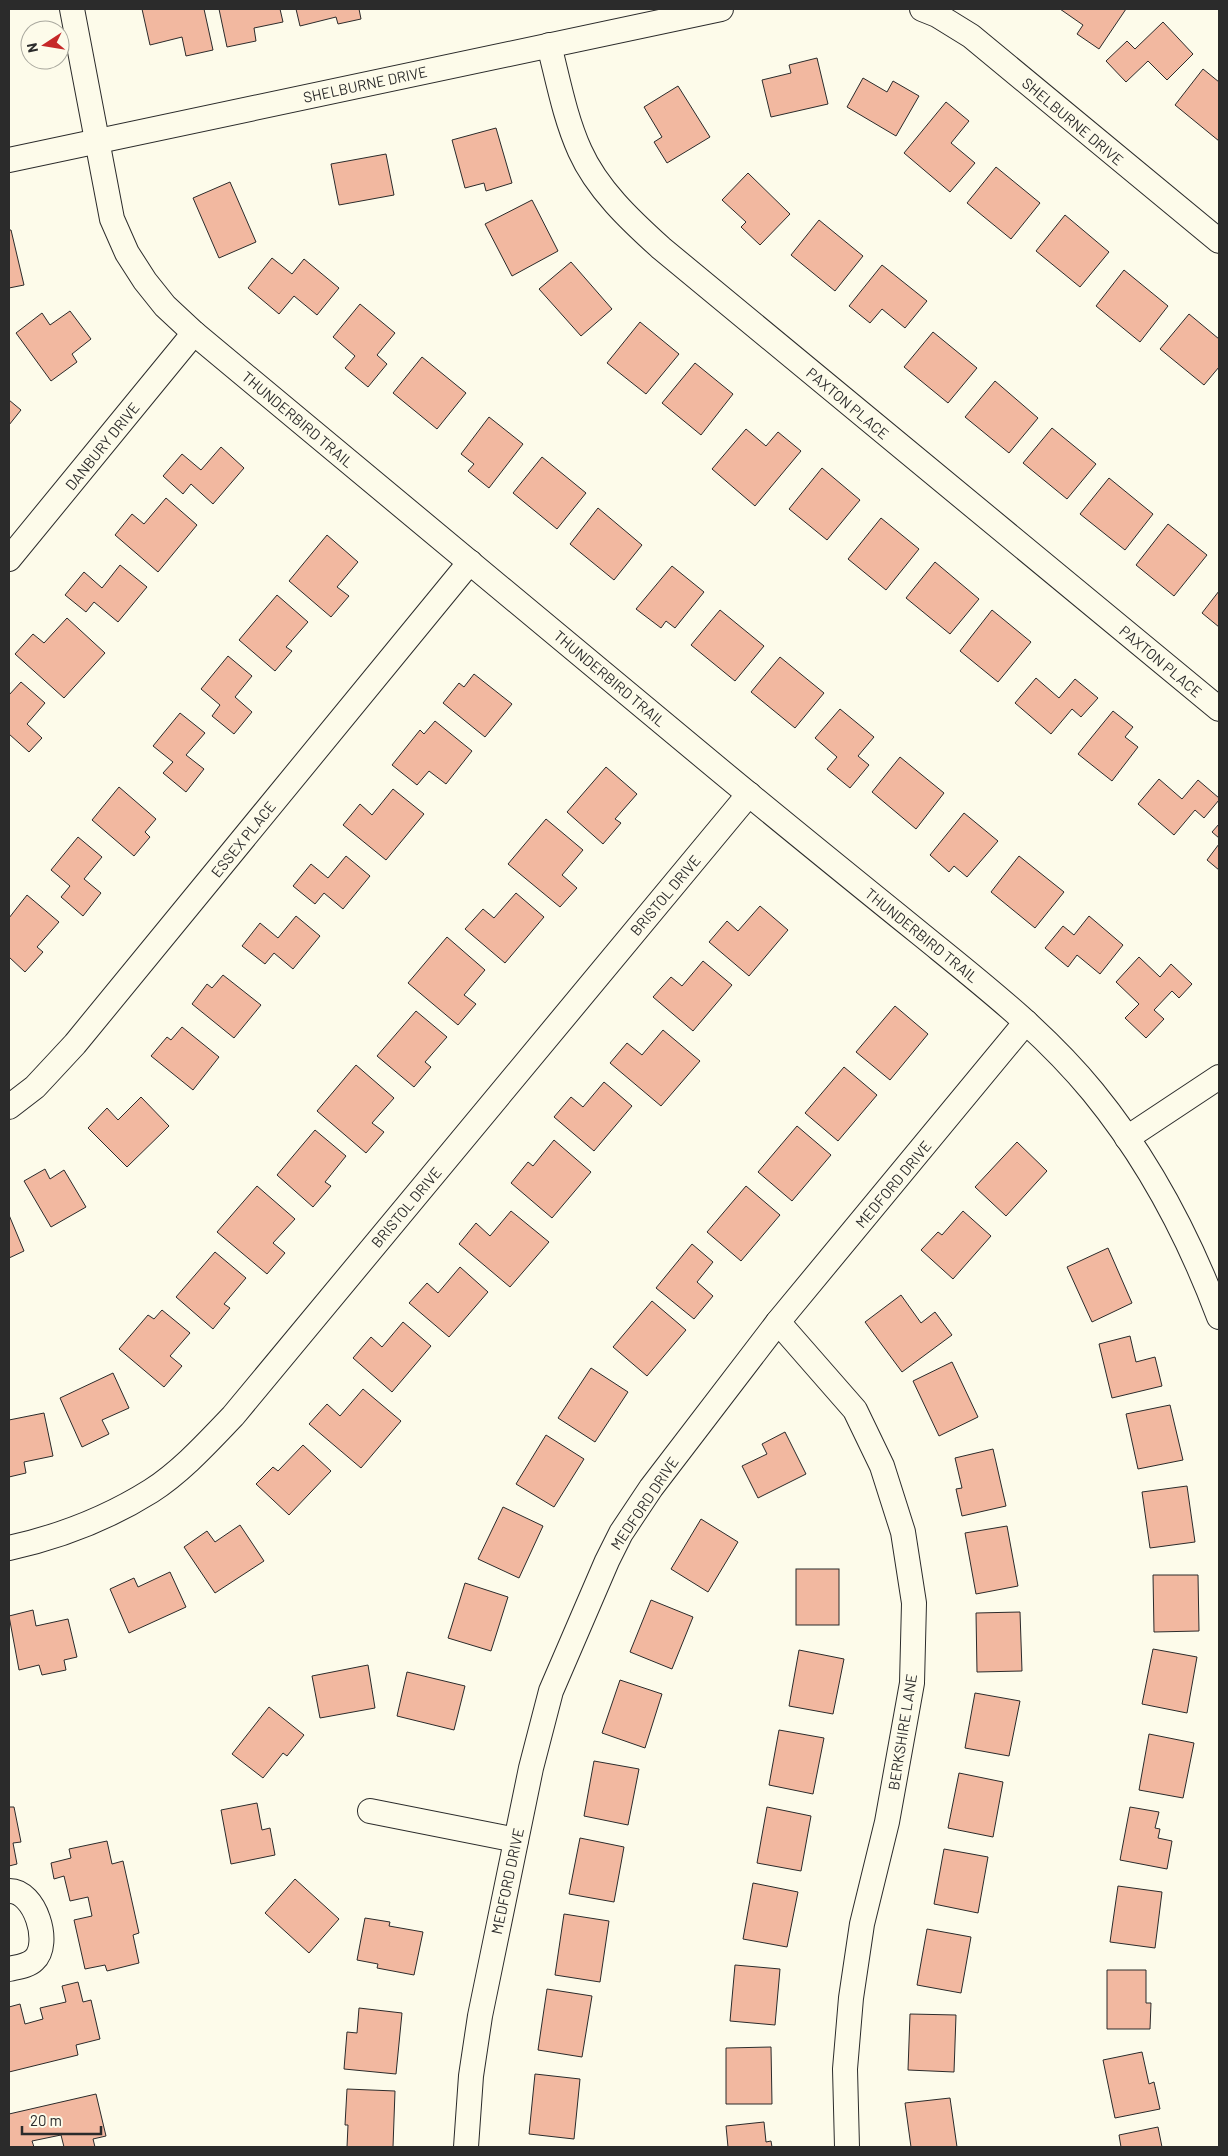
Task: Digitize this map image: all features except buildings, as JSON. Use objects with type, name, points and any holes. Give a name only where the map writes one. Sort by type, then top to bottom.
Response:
[{"type":"street","name":"THUNDERBIRD TRAIL","points":[[72,9],[112,219],[127,253],[145,281],[165,306],[194,333],[748,794],[1026,1022],[1092,1090],[1127,1138],[1151,1176],[1183,1234],[1205,1280],[1219,1318]]},
{"type":"street","name":"SHELBURNE DRIVE","points":[[9,160],[721,9]]},
{"type":"street","name":"SHELBURNE DRIVE","points":[[922,9],[937,15],[971,36],[1219,241]]},
{"type":"street","name":"PAXTON PLACE","points":[[549,45],[568,120],[580,152],[601,185],[630,220],[668,254],[1219,709]]},
{"type":"street","name":"DANBURY DRIVE","points":[[9,559],[194,333]]},
{"type":"street","name":"ESSEX PLACE","points":[[9,1107],[35,1086],[75,1044],[470,562]]},
{"type":"street","name":"BRISTOL DRIVE","points":[[9,1548],[79,1528],[150,1491],[202,1448],[227,1422],[748,794]]},
{"type":"street","name":"MEDFORD DRIVE","points":[[466,2147],[471,2076],[480,2016],[531,1768],[551,1691],[607,1560],[621,1533],[651,1488],[778,1322],[1026,1022]]},
{"type":"street","points":[[1127,1138],[1219,1077]]},
{"type":"street","name":"BERKSHIRE LANE","points":[[778,1322],[822,1370],[855,1410],[859,1418],[882,1466],[903,1532],[914,1603],[912,1683],[887,1822],[862,1924],[850,1998],[845,2069],[846,2147]]},
{"type":"street","points":[[370,1811],[516,1840]]},
{"type":"street","points":[[9,1891],[13,1891],[28,1900],[35,1912],[41,1930],[40,1954],[33,1962],[9,1969]]}]
